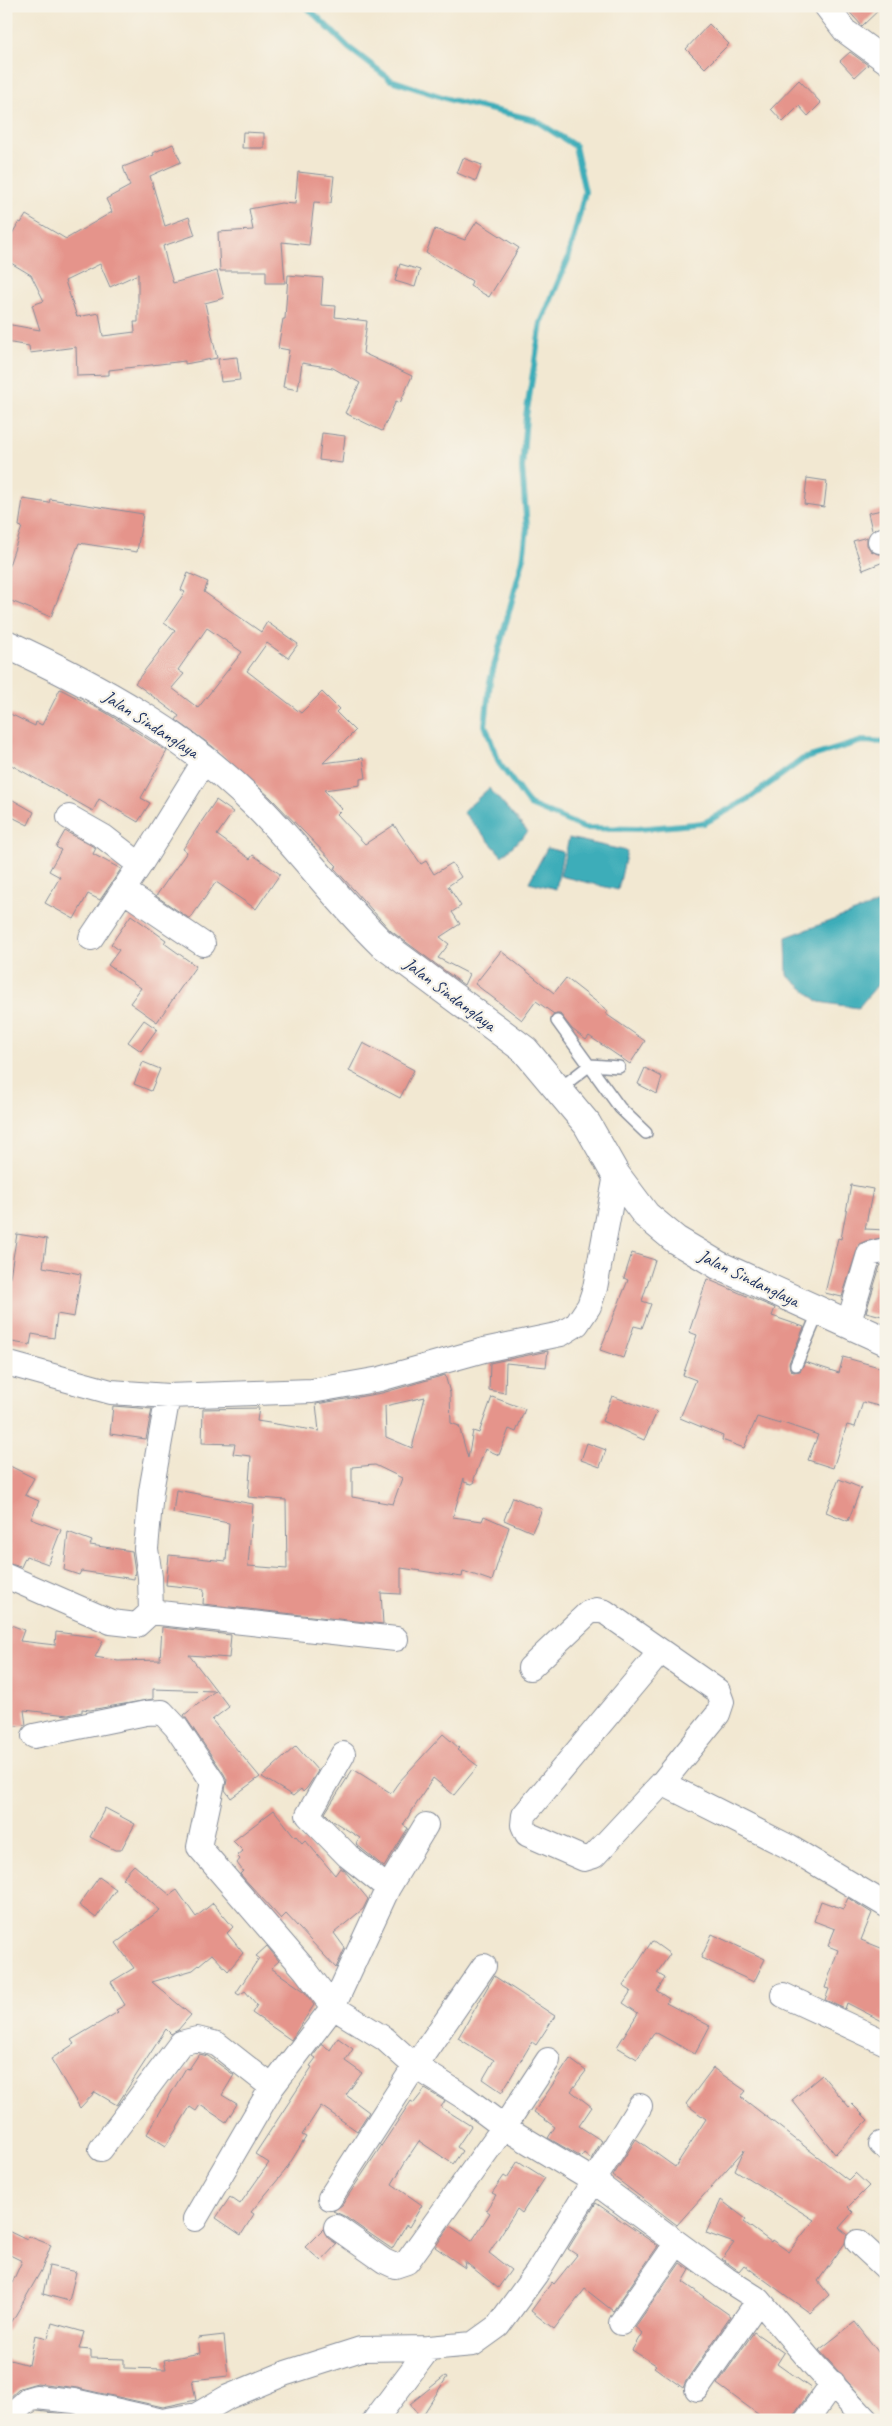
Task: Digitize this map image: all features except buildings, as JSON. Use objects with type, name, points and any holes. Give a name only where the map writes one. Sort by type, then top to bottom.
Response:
[{"type":"street","points":[[826,6],[845,31],[886,61]]},
{"type":"street","name":"Jalan Sindanglaya","points":[[6,644],[128,706],[205,760],[259,808],[381,943],[525,1050],[586,1124],[616,1175],[646,1214],[676,1240],[718,1265],[848,1326],[886,1340]]},
{"type":"street","points":[[91,938],[140,865],[205,760]]},
{"type":"street","points":[[69,816],[104,837],[140,865]]},
{"type":"street","points":[[123,890],[204,944]]},
{"type":"street","points":[[6,1363],[111,1392],[168,1396],[312,1391],[380,1379],[484,1350],[561,1334],[578,1324],[589,1306],[595,1288],[616,1175]]},
{"type":"street","points":[[848,1326],[868,1254],[886,1250]]},
{"type":"street","points":[[6,1576],[111,1622],[137,1625],[151,1612],[150,1577],[146,1549],[152,1491],[168,1396]]},
{"type":"street","points":[[530,1668],[588,1612],[596,1610],[605,1612],[718,1691],[722,1702],[718,1714],[662,1783],[594,1856],[584,1859],[527,1834],[523,1825],[524,1815],[661,1652]]},
{"type":"street","points":[[151,1612],[396,1639]]},
{"type":"street","points":[[34,1736],[146,1713],[162,1712],[176,1727],[214,1782],[199,1847],[306,1971],[333,2006],[385,2039],[415,2066],[464,2097],[504,2127],[592,2180],[677,2243],[759,2300],[789,2337],[866,2420]]},
{"type":"street","points":[[343,1754],[302,1808],[348,1856],[388,1888]]},
{"type":"street","points":[[662,1783],[789,1847],[886,1906]]},
{"type":"street","points":[[195,2219],[272,2087],[333,2006],[388,1888],[426,1825]]},
{"type":"street","points":[[330,2198],[415,2066],[484,1966]]},
{"type":"street","points":[[783,1995],[886,2043]]},
{"type":"street","points":[[101,2149],[181,2044],[197,2039],[217,2044],[272,2087]]},
{"type":"street","points":[[336,2227],[384,2261],[396,2266],[407,2262],[504,2127],[548,2060]]},
{"type":"street","points":[[8,2412],[29,2399],[36,2397],[74,2401],[168,2419],[197,2415],[228,2397],[286,2373],[361,2349],[430,2348],[473,2344],[498,2326],[536,2274],[592,2180],[640,2106]]},
{"type":"street","points":[[858,2242],[886,2268]]},
{"type":"street","points":[[621,2323],[677,2243]]},
{"type":"street","points":[[696,2389],[759,2300]]},
{"type":"street","points":[[375,2420],[430,2348]]},
{"type":"street","points":[[807,2420],[833,2383]]},
{"type":"lane","points":[[557,1020],[620,1108],[646,1133]]},
{"type":"lane","points":[[559,1089],[590,1065],[619,1067]]},
{"type":"lane","points":[[796,1366],[819,1312]]},
{"type":"water","points":[[489,788],[528,832],[502,856],[463,812]]},
{"type":"water","points":[[569,838],[627,851],[618,890],[560,876]]},
{"type":"water","points":[[547,848],[563,852],[556,889],[529,882]]},
{"type":"water","points":[[882,902],[886,909],[886,975],[858,1008],[819,1002],[787,975],[786,937]]},
{"type":"waterway","points":[[306,6],[349,48],[391,80],[451,100],[535,120],[575,146],[585,192],[568,259],[541,323],[526,416],[522,468],[527,528],[523,560],[490,681],[485,725],[499,763],[530,805],[584,828],[638,829],[704,823],[748,799],[803,759],[862,741],[886,742]]}]
